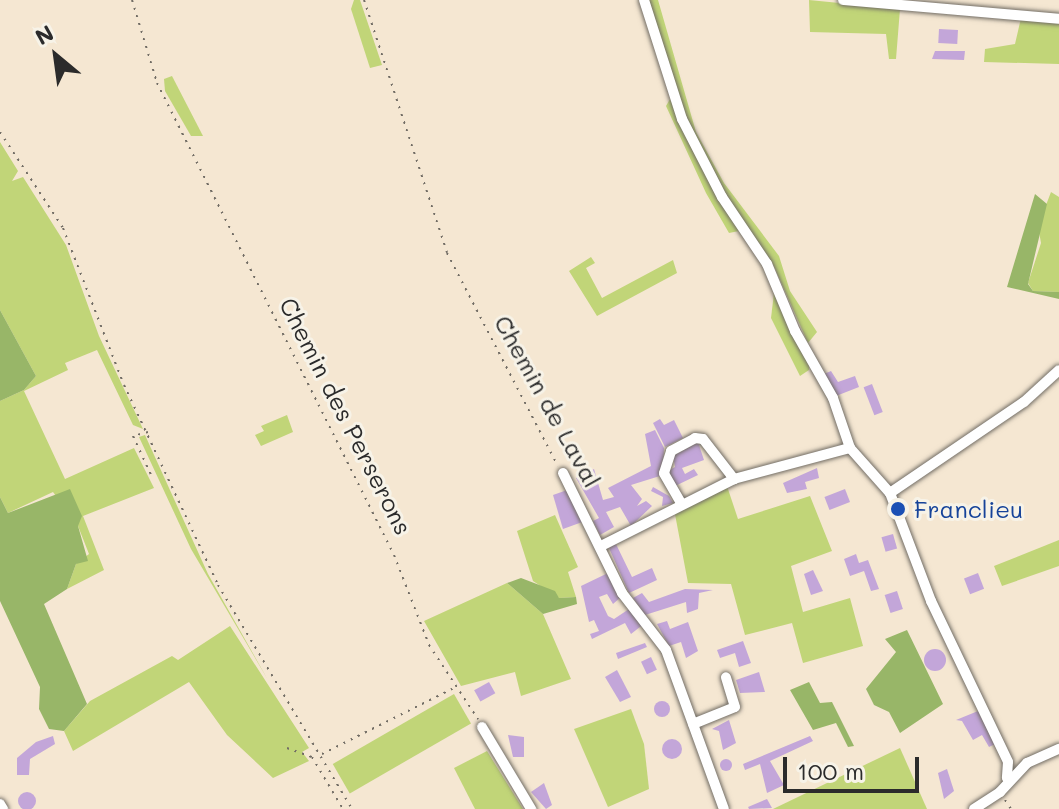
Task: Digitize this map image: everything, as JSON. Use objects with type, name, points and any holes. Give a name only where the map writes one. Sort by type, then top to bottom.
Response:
[{"type":"street","points":[[644,0],[682,119],[722,197],[767,264],[795,331],[833,398],[850,448],[890,493],[931,601],[1008,762],[1007,778],[1000,792],[974,809]]},
{"type":"street","points":[[843,0],[1059,19]]},
{"type":"street","points":[[890,493],[1037,393],[1059,370]]},
{"type":"street","points":[[681,503],[664,473],[671,451],[695,438],[703,439],[734,479]]},
{"type":"street","points":[[601,546],[681,503],[734,479],[850,448]]},
{"type":"street","name":"Chemin de Laval","points":[[563,473],[622,593],[666,650],[724,809]]},
{"type":"street","points":[[693,724],[735,707],[726,677]]},
{"type":"street","points":[[482,727],[531,809]]},
{"type":"street","points":[[1007,778],[1027,763],[1059,749]]},
{"type":"street","points":[[1008,762],[1027,763]]},
{"type":"path","name":"Chemin des Perserons","points":[[132,0],[139,33],[157,83],[394,555],[429,645],[482,727]]},
{"type":"path","name":"Chemin de Laval","points":[[364,0],[447,253],[563,473]]},
{"type":"path","points":[[0,132],[63,228],[107,345],[218,585],[352,809]]},
{"type":"path","points":[[149,431],[133,436],[153,479]]},
{"type":"path","points":[[321,755],[457,686]]},
{"type":"path","points":[[287,748],[312,757],[343,809]]},
{"type":"green space","points":[[354,0],[360,0],[382,65],[370,68],[351,9]]},
{"type":"green space","points":[[649,0],[658,0],[696,132],[724,183],[779,256],[790,291],[817,332],[808,343],[772,262],[724,194],[685,115]]},
{"type":"green space","points":[[809,0],[900,9],[896,59],[889,59],[886,34],[810,32]]},
{"type":"green space","points":[[1021,18],[1059,23],[1059,64],[984,62],[985,49],[1015,44]]},
{"type":"green space","points":[[172,76],[203,136],[191,136],[165,91],[164,79]]},
{"type":"green space","points":[[670,99],[717,197],[739,231],[729,233],[706,193],[666,106]]},
{"type":"green space","points":[[0,142],[18,171],[12,181],[23,177],[66,245],[99,336],[143,429],[133,425],[97,350],[65,363],[68,370],[24,391],[65,479],[134,448],[154,488],[83,516],[104,570],[67,589],[76,564],[89,554],[78,526],[53,492],[8,513],[0,497],[0,401],[24,390],[36,376],[0,310]]},
{"type":"green space","points":[[1051,192],[1059,197],[1059,292],[1033,291],[1028,283],[1041,243],[1038,226]]},
{"type":"green space","points":[[1035,194],[1047,204],[1028,284],[1033,291],[1059,292],[1059,299],[1007,287]]},
{"type":"green space","points":[[591,257],[595,263],[586,268],[602,298],[673,260],[677,273],[597,316],[569,271]]},
{"type":"green space","points":[[774,293],[809,363],[809,370],[800,376],[771,318]]},
{"type":"green space","points":[[0,310],[36,376],[24,390],[0,401]]},
{"type":"green space","points":[[287,415],[293,432],[261,446],[255,435],[264,431],[261,426]]},
{"type":"green space","points":[[145,435],[208,574],[268,680],[191,549],[139,437]]},
{"type":"green space","points":[[727,486],[738,519],[810,496],[832,551],[791,566],[803,612],[850,598],[863,646],[803,663],[792,623],[745,635],[731,584],[688,583],[674,509]]},
{"type":"green space","points":[[70,489],[82,516],[78,526],[88,561],[76,564],[67,589],[44,604],[87,704],[64,731],[49,729],[39,709],[40,687],[0,601],[0,497],[8,513]]},
{"type":"green space","points":[[555,515],[578,567],[568,572],[576,597],[559,598],[533,581],[517,531]]},
{"type":"green space","points":[[1059,540],[1059,566],[1002,586],[994,566]]},
{"type":"green space","points":[[521,578],[555,591],[559,598],[576,597],[577,604],[543,614],[507,583]]},
{"type":"green space","points":[[507,583],[543,614],[571,679],[521,696],[515,672],[461,686],[424,621]]},
{"type":"green space","points":[[230,626],[309,748],[302,752],[309,761],[273,778],[227,735],[189,682],[73,751],[64,731],[90,701],[172,656],[178,660]]},
{"type":"green space","points":[[907,630],[943,704],[900,733],[889,712],[874,705],[866,689],[896,652],[885,639]]},
{"type":"green space","points":[[809,682],[820,703],[832,702],[854,746],[848,747],[836,723],[813,730],[790,690]]},
{"type":"green space","points":[[454,694],[471,723],[350,793],[333,764]]},
{"type":"green space","points":[[631,709],[644,744],[649,789],[608,807],[574,729]]},
{"type":"green space","points":[[900,748],[927,809],[773,809],[827,783]]},
{"type":"green space","points":[[487,751],[523,809],[475,809],[454,768]]},
{"type":"building","points":[[939,29],[958,30],[957,44],[938,43]]},
{"type":"building","points":[[935,51],[965,51],[964,60],[932,59]]},
{"type":"building","points":[[831,371],[838,382],[855,376],[859,387],[836,396],[824,374]]},
{"type":"building","points":[[872,384],[883,412],[874,415],[864,387]]},
{"type":"building","points":[[660,419],[664,425],[674,420],[683,438],[665,447],[653,423]]},
{"type":"building","points":[[655,430],[664,448],[663,475],[631,485],[642,499],[637,506],[646,501],[652,506],[631,526],[620,507],[606,512],[614,527],[600,535],[593,521],[599,518],[576,478],[594,469],[603,500],[614,497],[608,488],[651,466],[645,434]]},
{"type":"building","points":[[698,442],[704,460],[682,468],[685,474],[694,469],[698,475],[673,487],[668,471],[675,467],[673,456]]},
{"type":"building","points":[[817,468],[819,478],[805,482],[807,489],[787,493],[783,483]]},
{"type":"building","points":[[653,487],[669,496],[673,503],[662,506],[663,497],[651,491]]},
{"type":"building","points":[[570,489],[585,521],[563,529],[553,495]]},
{"type":"building","points":[[845,489],[850,502],[829,510],[824,497]]},
{"type":"building","points":[[893,534],[897,548],[886,552],[881,537]]},
{"type":"building","points":[[615,542],[632,577],[652,568],[657,580],[629,593],[609,548]]},
{"type":"building","points":[[856,554],[859,563],[868,560],[879,589],[871,591],[864,571],[850,576],[844,559]]},
{"type":"building","points":[[813,570],[823,591],[811,595],[804,574]]},
{"type":"building","points":[[608,573],[621,597],[613,604],[607,594],[599,597],[608,616],[614,619],[632,607],[645,623],[631,634],[625,623],[592,639],[590,634],[599,631],[594,620],[589,622],[581,586]]},
{"type":"building","points":[[978,573],[984,589],[970,594],[964,578]]},
{"type":"building","points":[[685,589],[713,590],[699,593],[698,609],[687,613],[686,602],[645,615],[633,598],[642,593],[649,602]]},
{"type":"building","points":[[897,591],[903,609],[891,613],[885,595]]},
{"type":"building","points":[[667,621],[670,629],[688,622],[698,651],[686,658],[681,642],[669,646],[657,624]]},
{"type":"building","points":[[743,641],[751,663],[739,667],[735,653],[720,658],[717,650]]},
{"type":"building","points":[[645,643],[647,647],[618,659],[616,653]]},
{"type":"building","points":[[935,649],[946,660],[935,671],[924,660]]},
{"type":"building","points":[[651,657],[657,670],[647,674],[641,662]]},
{"type":"building","points":[[617,670],[631,697],[620,702],[605,677]]},
{"type":"building","points":[[759,672],[765,692],[740,693],[736,680]]},
{"type":"building","points":[[489,682],[495,693],[480,702],[474,690]]},
{"type":"building","points":[[659,701],[665,701],[670,709],[668,715],[659,717],[654,712],[654,706]]},
{"type":"building","points":[[978,711],[995,744],[989,747],[982,735],[973,740],[962,721],[956,720]]},
{"type":"building","points":[[729,720],[736,743],[723,750],[719,731],[712,729]]},
{"type":"building","points":[[508,735],[524,737],[524,757],[513,757]]},
{"type":"building","points":[[53,736],[55,744],[30,759],[29,775],[17,775],[17,758],[36,742]]},
{"type":"building","points":[[810,736],[813,741],[770,761],[784,785],[767,793],[760,764],[745,770],[743,764]]},
{"type":"building","points":[[672,739],[679,742],[682,749],[679,756],[672,759],[665,756],[662,749],[665,742]]},
{"type":"building","points":[[726,759],[732,765],[726,771],[720,765]]},
{"type":"building","points":[[947,769],[954,791],[944,799],[938,773]]},
{"type":"building","points":[[544,783],[552,805],[546,809],[531,792]]},
{"type":"building","points":[[23,792],[31,792],[36,801],[34,808],[23,810],[18,805],[18,797]]},
{"type":"building","points":[[767,799],[772,808],[748,807]]},
{"type":"place","name":"Franclieu","points":[[898,509]]}]
